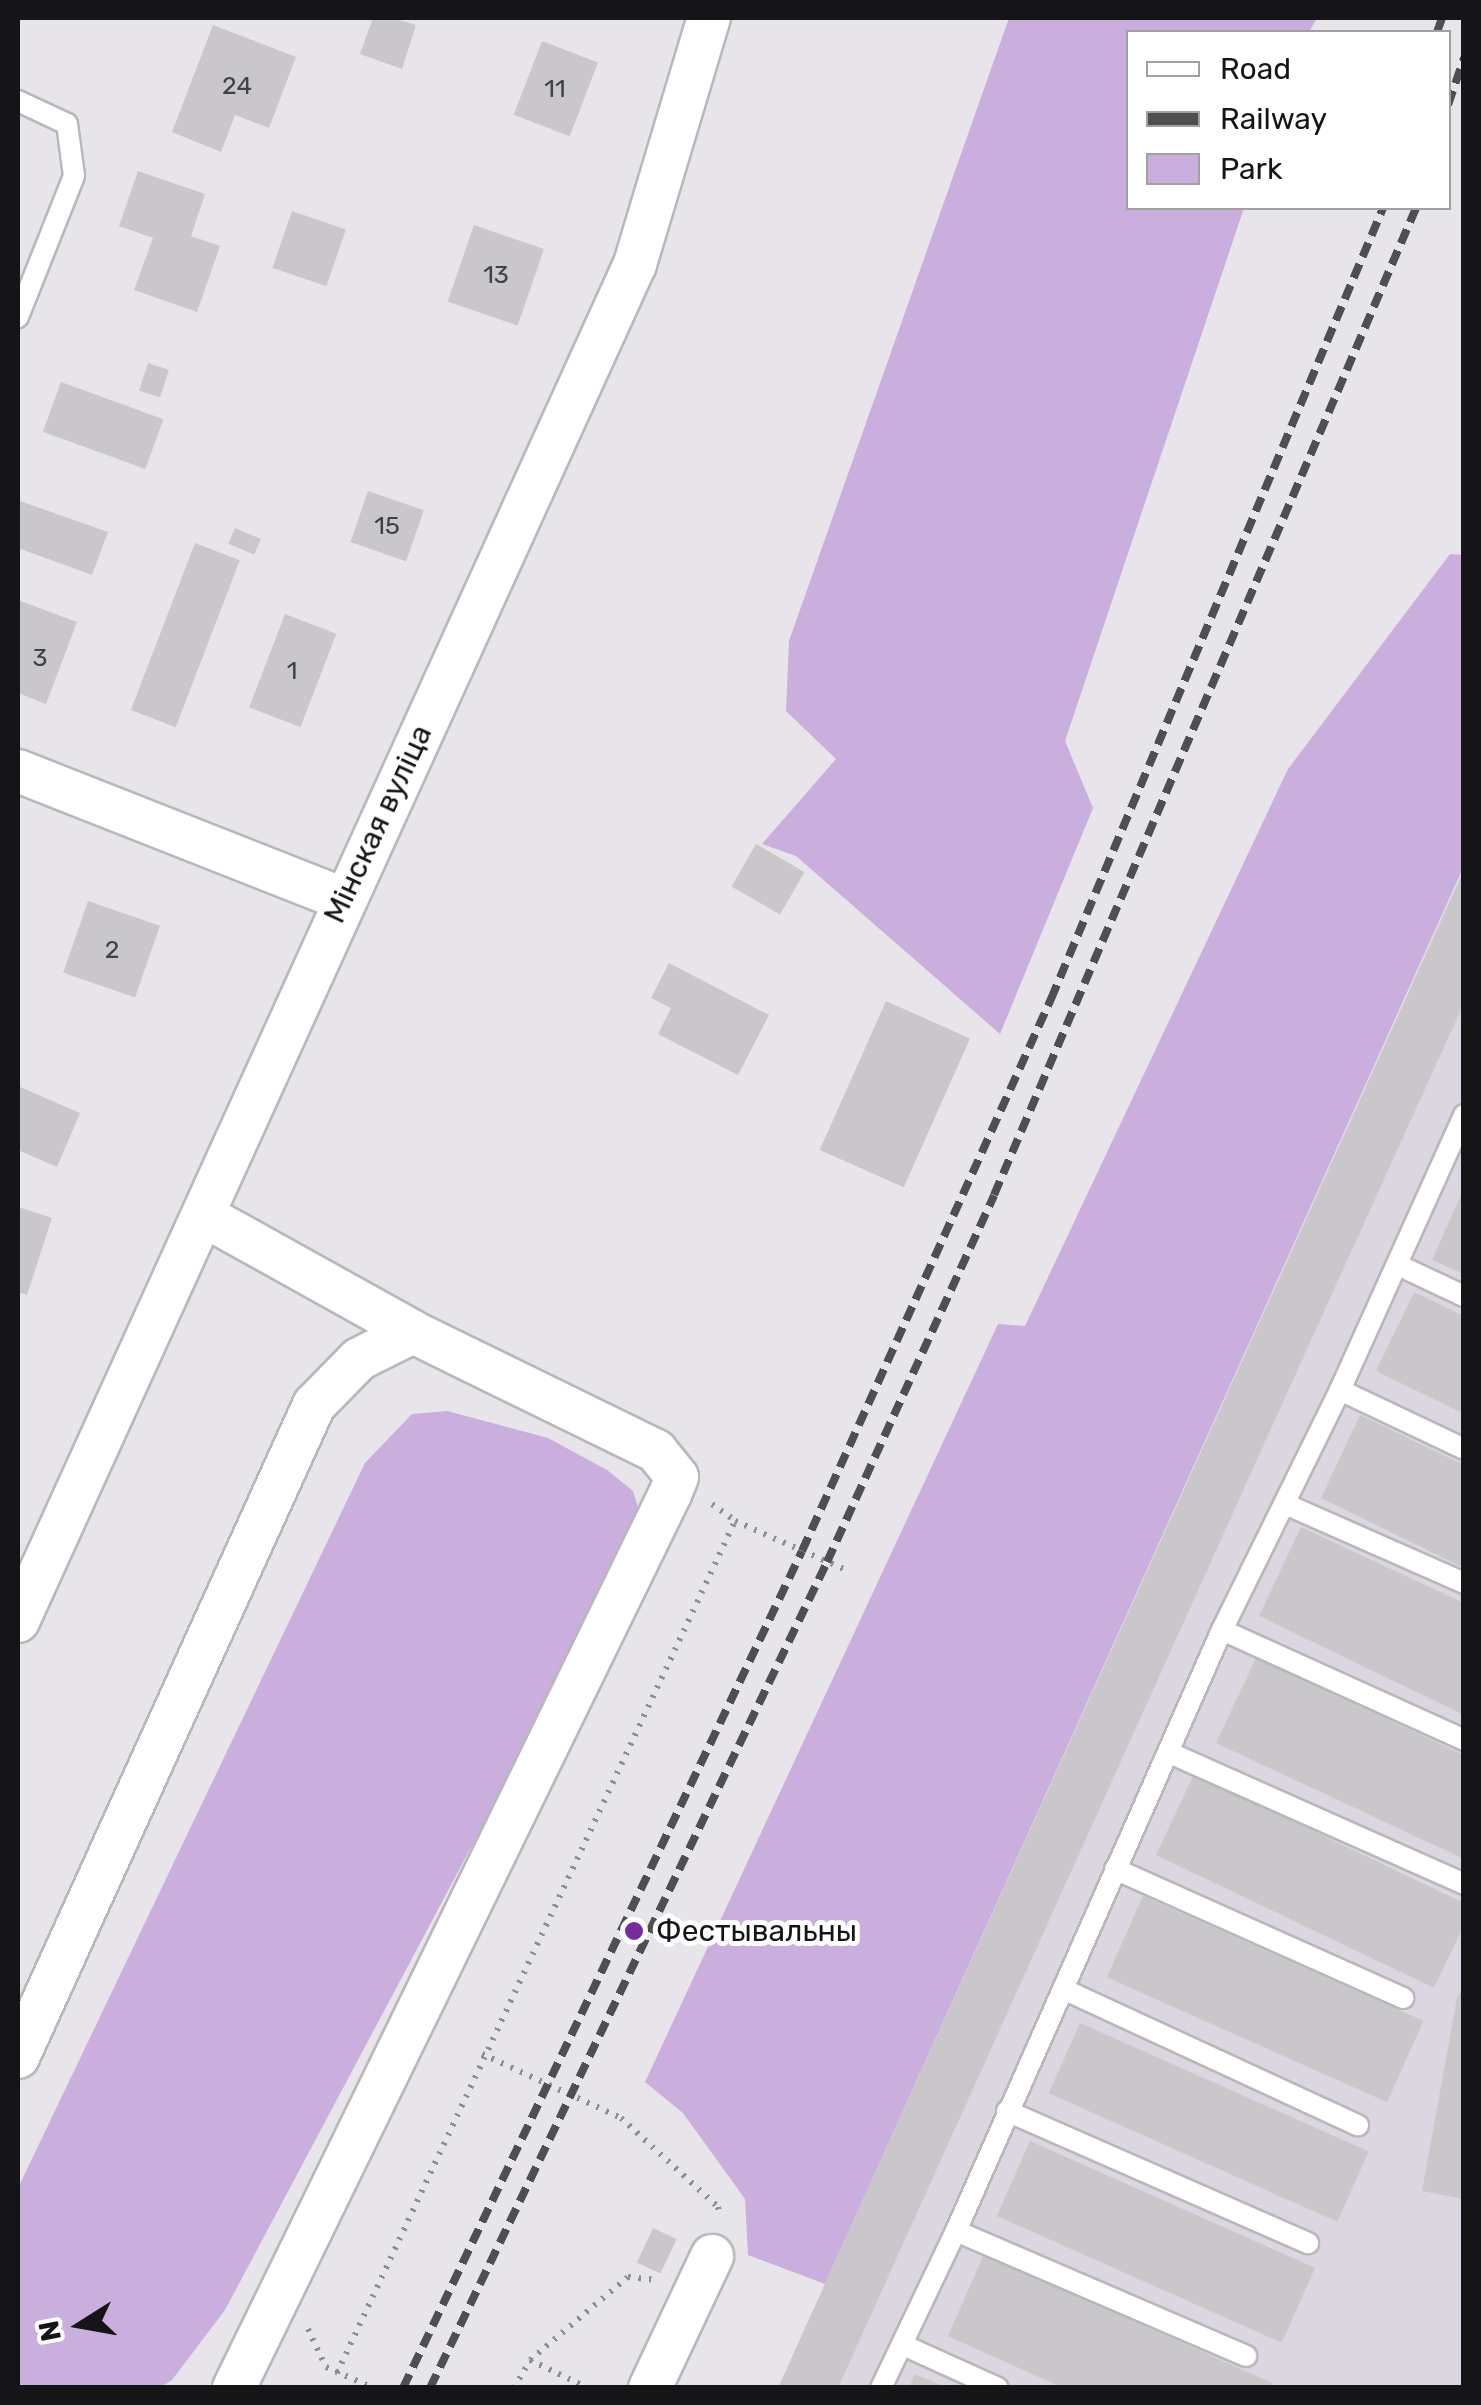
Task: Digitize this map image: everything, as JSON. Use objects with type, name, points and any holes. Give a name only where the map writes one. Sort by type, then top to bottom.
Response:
[{"type":"street","name":"Мінская вуліца","points":[[18,1621],[343,899],[636,264],[709,18]]},
{"type":"street","points":[[18,771],[343,899]]},
{"type":"street","points":[[203,1215],[412,1332],[656,1451],[677,1478],[234,2388]]},
{"type":"street","points":[[18,2057],[314,1405],[359,1360],[412,1332]]},
{"type":"street","points":[[650,2388],[705,2270]]},
{"type":"lane","points":[[18,102],[67,124],[74,176],[18,317]]},
{"type":"lane","points":[[881,2388],[956,2232],[1222,1630],[1398,1265],[1455,1156],[1464,1115]]},
{"type":"lane","points":[[1398,1265],[1464,1296]]},
{"type":"lane","points":[[1340,1390],[1464,1449]]},
{"type":"lane","points":[[1285,1504],[1464,1583]]},
{"type":"lane","points":[[1222,1630],[1464,1740]]},
{"type":"lane","points":[[1170,1753],[1464,1884]]},
{"type":"lane","points":[[1115,1869],[1403,1998]]},
{"type":"lane","points":[[1062,1988],[1358,2126]]},
{"type":"lane","points":[[1007,2111],[1308,2243]]},
{"type":"lane","points":[[956,2232],[1246,2356]]},
{"type":"lane","points":[[902,2344],[998,2388]]},
{"type":"path","points":[[373,2388],[337,2373],[482,2054],[735,1520],[846,1570]]},
{"type":"path","points":[[482,2054],[621,2118],[718,2207],[723,2235],[705,2270],[628,2277],[530,2360],[514,2388]]},
{"type":"path","points":[[530,2360],[588,2388]]},
{"type":"shaded area","points":[[1463,870],[1463,2387],[778,2388],[825,2284]]},
{"type":"green space","points":[[1009,18],[1317,18],[1310,30],[1126,30],[1126,210],[1243,210],[1065,741],[1093,808],[1000,1034],[796,856],[762,844],[836,759],[786,711],[789,641]]},
{"type":"green space","points":[[1450,554],[1464,555],[1463,868],[825,2284],[748,2255],[745,2199],[683,2113],[645,2082],[998,1324],[1025,1326],[1288,769]]},
{"type":"green space","points":[[447,1411],[548,1438],[607,1470],[633,1491],[643,1524],[225,2310],[172,2380],[159,2388],[18,2387],[18,2188],[365,1463],[412,1414]]},
{"type":"building","points":[[373,18],[393,18],[416,25],[402,69],[360,54]]},
{"type":"building","points":[[213,25],[296,57],[269,128],[235,115],[221,152],[172,132]]},
{"type":"building","points":[[542,41],[598,63],[570,136],[514,115]]},
{"type":"building","points":[[138,171],[205,194],[191,236],[220,246],[197,312],[134,290],[153,238],[119,226]]},
{"type":"building","points":[[292,211],[346,230],[326,286],[272,268]]},
{"type":"building","points":[[474,225],[544,249],[518,326],[448,302]]},
{"type":"building","points":[[148,363],[169,370],[160,397],[139,391]]},
{"type":"building","points":[[61,382],[163,419],[145,469],[43,432]]},
{"type":"building","points":[[368,491],[424,510],[406,561],[350,542]]},
{"type":"building","points":[[20,501],[108,532],[92,575],[18,548]]},
{"type":"building","points":[[235,528],[261,539],[254,555],[228,544]]},
{"type":"building","points":[[195,543],[240,560],[176,727],[131,710]]},
{"type":"building","points":[[18,600],[77,622],[46,704],[18,693]]},
{"type":"building","points":[[285,614],[336,634],[301,727],[249,707]]},
{"type":"building","points":[[756,844],[804,872],[780,914],[732,886]]},
{"type":"building","points":[[1464,870],[1464,1003],[838,2388],[778,2388]]},
{"type":"building","points":[[88,901],[160,926],[135,998],[63,973]]},
{"type":"building","points":[[669,963],[769,1015],[738,1075],[658,1034],[671,1008],[651,998]]},
{"type":"building","points":[[886,1001],[970,1038],[904,1187],[820,1150]]},
{"type":"building","points":[[18,1086],[80,1113],[57,1167],[18,1150]]},
{"type":"building","points":[[1464,1188],[1464,1274],[1432,1260]]},
{"type":"building","points":[[18,1207],[52,1218],[27,1295],[18,1292]]},
{"type":"building","points":[[1414,1292],[1464,1316],[1464,1414],[1376,1371]]},
{"type":"building","points":[[1360,1415],[1464,1465],[1464,1568],[1321,1498]]},
{"type":"building","points":[[1301,1527],[1464,1603],[1464,1715],[1259,1616]]},
{"type":"building","points":[[1256,1658],[1464,1755],[1464,1859],[1216,1743]]},
{"type":"building","points":[[1194,1774],[1464,1903],[1464,1925],[1434,1988],[1156,1855]]},
{"type":"building","points":[[1143,1896],[1423,2021],[1387,2102],[1107,1977]]},
{"type":"building","points":[[1464,1986],[1464,2199],[1422,2191],[1457,1998]]},
{"type":"building","points":[[1080,2023],[1369,2152],[1337,2222],[1049,2093]]},
{"type":"building","points":[[1030,2141],[1315,2268],[1282,2343],[997,2216]]},
{"type":"building","points":[[653,2228],[677,2239],[661,2273],[637,2262]]},
{"type":"building","points":[[984,2254],[1272,2383],[1270,2388],[1063,2388],[948,2336]]},
{"type":"building","points":[[915,2374],[947,2388],[909,2388]]},
{"type":"railway","points":[[1438,30],[1442,18]]},
{"type":"railway","points":[[1451,96],[1464,58]]},
{"type":"railway","points":[[403,2388],[802,1551],[1051,999],[1382,210]]},
{"type":"railway","points":[[430,2388],[827,1562],[994,1195],[1415,210]]},
{"type":"place","name":"Фестывальны","points":[[634,1931]]}]
